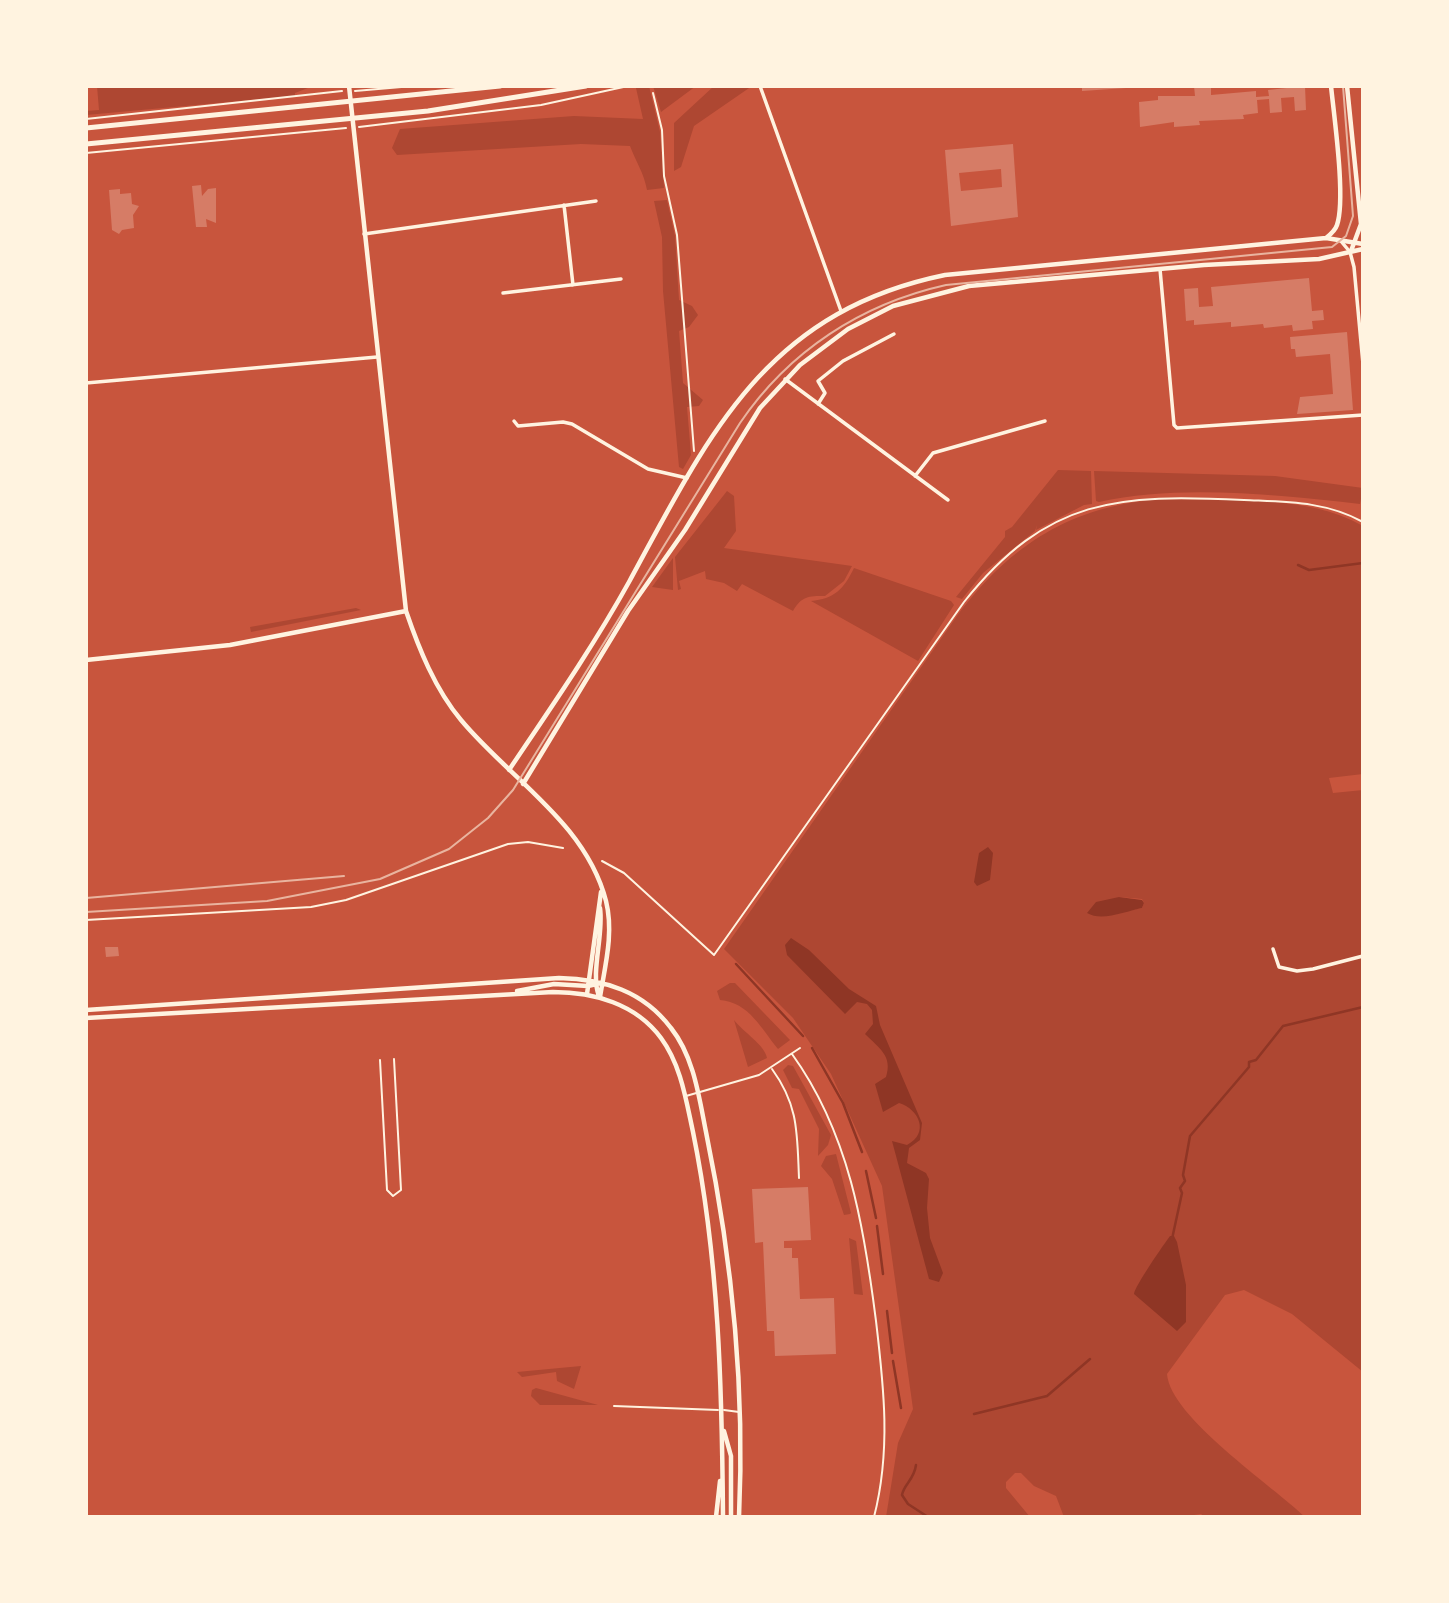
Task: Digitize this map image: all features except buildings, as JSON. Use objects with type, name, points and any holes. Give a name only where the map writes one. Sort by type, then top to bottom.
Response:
[{"type":"main road","points":[[86,128],[500,86]]},
{"type":"main road","points":[[86,144],[506,101],[586,86]]},
{"type":"street","points":[[760,86],[841,311]]},
{"type":"street","points":[[1326,238],[1338,223],[1337,146],[1331,86]]},
{"type":"street","points":[[1347,86],[1361,224],[1350,252],[1363,364]]},
{"type":"street","points":[[349,89],[407,611],[415,636],[443,695],[461,720],[572,833],[589,859],[608,911],[607,952],[598,983]]},
{"type":"street","points":[[364,234],[596,201]]},
{"type":"street","points":[[564,205],[573,285]]},
{"type":"street","points":[[509,770],[566,685],[724,417],[766,367],[803,336],[841,311],[888,290],[945,275],[1326,238],[1363,247]]},
{"type":"street","points":[[1340,240],[1350,252]]},
{"type":"street","points":[[523,784],[632,604],[685,530],[745,430],[785,379],[815,352],[848,329],[920,297],[969,286],[1160,269],[1319,259],[1363,247]]},
{"type":"street","points":[[1160,269],[1174,425],[1177,428],[1363,415]]},
{"type":"street","points":[[503,293],[621,279]]},
{"type":"street","points":[[818,404],[825,393],[818,381],[844,361],[894,334]]},
{"type":"street","points":[[86,383],[377,357]]},
{"type":"street","points":[[785,379],[948,500]]},
{"type":"street","points":[[514,421],[518,426],[563,422],[572,424],[648,469],[687,478]]},
{"type":"street","points":[[915,476],[933,453],[1045,421]]},
{"type":"street","points":[[86,660],[230,645],[407,611]]},
{"type":"street","points":[[587,994],[601,888]]},
{"type":"street","points":[[600,902],[600,997]]},
{"type":"street","points":[[1273,949],[1279,967],[1297,971],[1363,956]]},
{"type":"street","points":[[86,1010],[463,987],[539,979],[589,983]]},
{"type":"street","points":[[503,994],[554,984],[589,983],[632,993],[661,1016],[684,1048],[698,1092],[721,1211],[740,1412],[739,1517]]},
{"type":"street","points":[[86,1018],[503,994],[587,994],[626,1008],[652,1027],[668,1048],[685,1097],[699,1164],[718,1315],[723,1517]]},
{"type":"street","points":[[722,1423],[731,1456],[731,1517]]},
{"type":"street","points":[[716,1517],[723,1467]]},
{"type":"lane","points":[[685,1097],[741,1082],[771,1069],[800,1048]]},
{"type":"lane","points":[[792,1054],[830,1121],[844,1154],[863,1225],[886,1424],[882,1478],[874,1517]]},
{"type":"lane","points":[[380,1060],[387,1190],[393,1196],[401,1190],[394,1059]]},
{"type":"lane","points":[[771,1069],[785,1087],[794,1109],[799,1178]]},
{"type":"lane","points":[[614,1406],[740,1412]]},
{"type":"path","points":[[86,119],[349,89],[413,86]]},
{"type":"path","points":[[86,153],[353,128],[541,106],[628,86]]},
{"type":"path","points":[[653,93],[662,130],[664,176],[677,235],[691,429],[694,450],[699,458]]},
{"type":"path","points":[[602,861],[624,873],[714,955],[964,602],[984,577],[1018,546],[1044,529],[1087,509],[1129,499],[1164,496],[1319,504],[1345,512],[1363,522]]},
{"type":"path","points":[[86,920],[324,905],[508,844],[528,842],[563,848]]},
{"type":"shaded area","points":[[97,86],[313,86],[295,93],[295,96],[86,115],[86,111],[99,110]]},
{"type":"shaded area","points":[[649,86],[660,132],[664,188],[647,190],[630,146],[581,144],[397,155],[392,148],[400,129],[574,116],[643,119],[636,88]]},
{"type":"shaded area","points":[[653,86],[696,86],[661,112]]},
{"type":"shaded area","points":[[714,86],[752,86],[694,126],[681,167],[674,171],[674,123]]},
{"type":"shaded area","points":[[667,200],[675,236],[679,300],[692,306],[698,315],[689,327],[679,331],[683,383],[703,400],[699,406],[687,407],[691,455],[683,469],[679,467],[663,291],[662,237],[654,201]]},
{"type":"shaded area","points":[[1058,470],[1091,471],[1092,504],[1084,505],[1036,530],[1037,525],[1035,531],[983,573],[962,599],[956,597],[1005,537],[1005,531],[1012,527]]},
{"type":"shaded area","points":[[1094,471],[1275,476],[1363,488],[1360,504],[1196,492],[1162,493],[1099,502],[1096,501]]},
{"type":"shaded area","points":[[727,491],[734,496],[736,531],[724,548],[852,566],[844,581],[825,596],[810,597],[799,602],[793,611],[742,584],[737,591],[724,583],[706,579],[705,571],[679,581],[681,589],[678,590],[675,557]]},
{"type":"shaded area","points":[[1162,499],[1266,501],[1317,509],[1363,526],[1363,774],[1329,778],[1333,793],[1363,790],[1363,1372],[1292,1314],[1244,1290],[1225,1295],[1167,1374],[1172,1391],[1204,1430],[1305,1517],[1205,1517],[1201,1514],[1180,1517],[1064,1517],[1056,1496],[1034,1486],[1021,1473],[1015,1473],[1006,1482],[1006,1488],[1030,1517],[886,1517],[898,1443],[913,1409],[882,1186],[831,1074],[793,1018],[724,949],[957,616],[978,591],[999,568],[1046,533],[1071,520],[1129,503]],"holes":[[[1119,897],[1142,899],[1142,908],[1101,916]]]},
{"type":"shaded area","points":[[673,558],[673,590],[652,587]]},
{"type":"shaded area","points":[[854,568],[951,601],[954,605],[918,661],[811,601],[837,592]]},
{"type":"shaded area","points":[[356,608],[361,610],[251,632],[250,627]]},
{"type":"shaded area","points":[[988,847],[993,853],[990,880],[977,886],[974,882],[979,853]]},
{"type":"shaded area","points":[[1119,897],[1142,900],[1144,903],[1142,908],[1114,915],[1087,913],[1096,902]]},
{"type":"shaded area","points":[[791,938],[809,950],[849,989],[876,1006],[880,1025],[922,1123],[920,1140],[909,1148],[907,1163],[926,1173],[929,1179],[927,1208],[930,1238],[943,1273],[939,1282],[929,1279],[892,1141],[907,1145],[918,1134],[919,1122],[912,1110],[899,1103],[883,1112],[875,1084],[886,1077],[888,1063],[880,1048],[865,1034],[873,1024],[872,1010],[867,1004],[857,1002],[845,1014],[787,955],[785,945]]},
{"type":"shaded area","points":[[735,983],[790,1040],[778,1049],[747,1011],[720,1000],[717,991]]},
{"type":"shaded area","points":[[734,1020],[762,1048],[767,1058],[748,1067]]},
{"type":"shaded area","points":[[788,1065],[793,1066],[831,1135],[828,1145],[818,1156],[819,1129],[799,1089],[792,1088],[783,1070]]},
{"type":"shaded area","points":[[836,1154],[850,1214],[844,1215],[832,1179],[821,1166],[826,1156]]},
{"type":"shaded area","points":[[1170,1236],[1174,1236],[1177,1242],[1186,1285],[1186,1322],[1177,1331],[1134,1294]]},
{"type":"shaded area","points":[[849,1238],[856,1241],[863,1295],[854,1294]]},
{"type":"shaded area","points":[[581,1366],[574,1389],[557,1381],[556,1372],[522,1377],[517,1372]]},
{"type":"shaded area","points":[[536,1388],[598,1405],[540,1405],[531,1396],[532,1390]]},
{"type":"waterway","points":[[1298,565],[1309,570],[1363,563]]},
{"type":"waterway","points":[[736,964],[803,1036]]},
{"type":"waterway","points":[[1172,1239],[1182,1193],[1180,1188],[1185,1181],[1183,1175],[1190,1136],[1249,1067],[1249,1062],[1256,1060],[1283,1026],[1363,1007]]},
{"type":"waterway","points":[[812,1048],[843,1103],[862,1152]]},
{"type":"waterway","points":[[866,1171],[876,1218]]},
{"type":"waterway","points":[[877,1226],[883,1274]]},
{"type":"waterway","points":[[887,1311],[892,1353]]},
{"type":"waterway","points":[[974,1414],[1047,1396],[1090,1359]]},
{"type":"waterway","points":[[893,1361],[901,1408]]},
{"type":"waterway","points":[[916,1465],[902,1495],[908,1504],[928,1517]]},
{"type":"tram line","points":[[86,912],[267,901],[380,879],[449,849],[488,818],[513,790],[740,423],[759,397],[804,353],[856,318],[885,304],[946,285],[1332,247],[1346,236],[1353,216],[1343,86]]},
{"type":"tram line","points":[[86,898],[344,876]]}]
